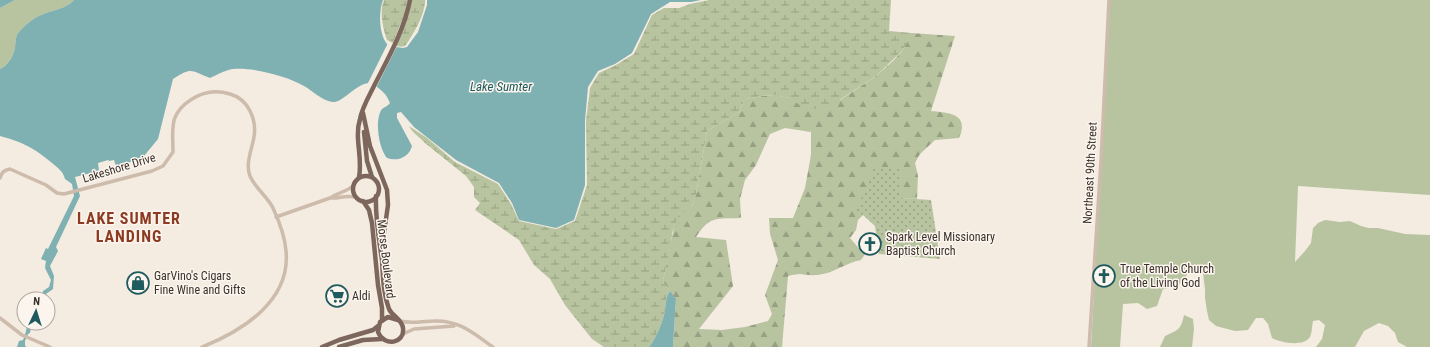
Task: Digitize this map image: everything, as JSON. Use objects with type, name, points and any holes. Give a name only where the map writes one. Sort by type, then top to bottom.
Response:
[{"type":"main road","name":"Morse Boulevard","points":[[359,177],[361,164],[358,138],[360,118],[407,14],[410,0]]},
{"type":"main road","name":"Morse Boulevard","points":[[363,111],[367,161],[372,177]]},
{"type":"main road","name":"Morse Boulevard","points":[[364,121],[370,146],[387,190],[388,206],[381,255]]},
{"type":"main road","points":[[359,177],[372,177],[377,182],[379,187],[376,196],[373,200],[363,201],[357,198],[353,191],[355,181],[359,177]]},
{"type":"main road","name":"Morse Boulevard","points":[[376,196],[375,210],[388,304],[392,315],[399,321]]},
{"type":"main road","name":"Morse Boulevard","points":[[363,201],[369,210],[372,223],[378,285],[382,308],[380,323]]},
{"type":"main road","points":[[322,347],[339,340],[373,330],[388,317],[399,321],[403,329],[398,347]]},
{"type":"main road","points":[[380,323],[378,332],[390,347]]},
{"type":"main road","points":[[339,347],[363,340],[384,340],[394,342],[402,336]]},
{"type":"street","name":"Northeast 90th Street","points":[[1089,347],[1101,161],[1109,0]]},
{"type":"street","name":"Lakeshore Drive","points":[[0,178],[5,170],[10,169],[46,185],[57,193],[64,194],[152,171],[163,166],[173,152],[173,126],[176,115],[184,104],[207,93],[224,92],[242,100],[250,110],[255,128],[255,136],[249,161],[249,173],[255,185],[272,206],[283,235],[286,251],[286,266],[280,287],[266,307],[254,318],[229,335],[202,347]]},
{"type":"street","points":[[330,198],[353,186]]},
{"type":"street","points":[[276,217],[330,198],[346,196],[357,198]]},
{"type":"street","points":[[0,318],[22,335],[50,347]]},
{"type":"street","points":[[399,321],[412,323],[436,321],[461,326],[478,335],[493,347]]},
{"type":"street","points":[[402,336],[410,330],[461,326]]},
{"type":"green space","points":[[15,0],[74,0],[63,7],[45,13],[26,25],[17,35],[12,57],[3,68],[0,69],[0,8]]},
{"type":"green space","points":[[384,0],[408,0],[405,13],[393,43],[387,40],[383,25],[382,10]]},
{"type":"green space","points":[[411,0],[425,0],[425,6],[418,24],[406,45],[398,46],[395,45]]},
{"type":"green space","points":[[709,0],[891,0],[889,31],[911,34],[903,50],[876,76],[830,106],[818,109],[805,109],[790,98],[774,95],[745,99],[739,112],[707,131],[696,194],[692,206],[689,211],[679,213],[672,233],[663,281],[670,291],[658,332],[649,347],[604,347],[592,339],[565,305],[550,279],[534,265],[519,240],[475,210],[480,203],[474,197],[474,187],[466,176],[425,143],[409,126],[427,138],[455,162],[498,184],[511,204],[519,221],[556,229],[575,221],[587,185],[586,121],[590,88],[599,73],[634,54],[652,15],[664,8],[679,8]]},
{"type":"green space","points":[[1110,0],[1430,0],[1430,195],[1298,186],[1295,262],[1311,243],[1313,228],[1318,223],[1325,220],[1340,222],[1350,221],[1368,228],[1378,228],[1405,234],[1430,235],[1430,347],[1407,347],[1398,342],[1395,333],[1388,326],[1379,323],[1364,331],[1355,347],[1316,347],[1322,339],[1325,325],[1319,320],[1313,321],[1310,337],[1303,342],[1298,343],[1286,343],[1272,338],[1268,324],[1263,318],[1256,318],[1248,330],[1235,331],[1216,326],[1209,320],[1203,273],[1188,272],[1184,280],[1178,285],[1163,289],[1157,306],[1147,309],[1138,303],[1123,304],[1120,347],[1091,347]]},
{"type":"green space","points":[[911,33],[955,36],[931,111],[956,116],[962,124],[962,130],[959,138],[935,140],[920,154],[915,163],[918,176],[917,199],[900,198],[857,211],[863,215],[858,220],[856,230],[850,238],[863,253],[866,253],[861,260],[823,274],[798,274],[788,276],[782,347],[673,347],[676,300],[663,281],[675,222],[679,213],[692,206],[696,194],[707,131],[739,112],[745,99],[774,95],[791,98],[840,100],[876,76],[903,50]],"holes":[[[785,128],[811,132],[811,155],[805,188],[793,218],[769,218],[770,234],[778,260],[765,295],[772,314],[768,321],[745,327],[722,330],[699,329],[733,286],[726,240],[696,237],[710,222],[720,219],[741,218],[740,199],[745,180],[756,165],[770,134]]]},
{"type":"green space","points":[[874,168],[900,168],[900,198],[931,200],[940,259],[879,254],[875,226],[863,215],[856,212]]},
{"type":"green space","points":[[1184,315],[1193,319],[1194,329],[1192,347],[1160,347],[1165,336],[1176,331],[1180,327]]},
{"type":"water","points":[[0,0],[15,0],[0,8]]},
{"type":"water","name":"Lake Sumter","points":[[74,0],[383,0],[380,11],[380,24],[383,37],[389,46],[403,48],[407,47],[418,32],[427,5],[427,0],[701,0],[691,2],[670,2],[651,14],[632,53],[615,64],[598,71],[588,87],[585,121],[585,185],[574,220],[556,228],[519,220],[512,203],[499,183],[456,160],[414,127],[401,112],[397,113],[397,118],[412,146],[411,150],[406,156],[399,159],[387,158],[384,154],[378,134],[378,120],[382,109],[390,103],[387,96],[382,91],[370,83],[360,86],[341,99],[333,102],[321,98],[297,82],[260,71],[250,69],[233,69],[224,71],[210,78],[188,71],[173,79],[158,139],[144,156],[145,158],[116,166],[114,160],[108,160],[98,163],[99,171],[75,177],[80,196],[56,247],[58,251],[50,266],[54,276],[53,289],[50,291],[43,291],[49,287],[51,280],[45,268],[46,261],[41,259],[46,248],[48,249],[74,196],[72,184],[65,179],[58,168],[40,153],[22,143],[0,136],[0,69],[6,65],[12,57],[17,35],[26,25],[45,13],[71,3]]},
{"type":"water","points":[[670,291],[676,299],[673,347],[649,347],[656,336],[664,315],[666,300]]},
{"type":"water","points":[[26,331],[30,331],[25,341],[26,347],[17,347],[19,341],[23,340]]},
{"type":"pier","points":[[388,43],[397,46],[376,88],[367,85]]},
{"type":"place","name":"Spark Level Missionary Baptist Church","points":[[870,244]]},
{"type":"place","name":"True Temple Church of the Living God","points":[[1104,276]]},
{"type":"place","name":"GarVino's Cigars Fine Wine and Gifts","points":[[138,283]]},
{"type":"place","name":"Aldi","points":[[337,296]]},
{"type":"district","name":"LAKE SUMTER LANDING","points":[[129,227]]}]
